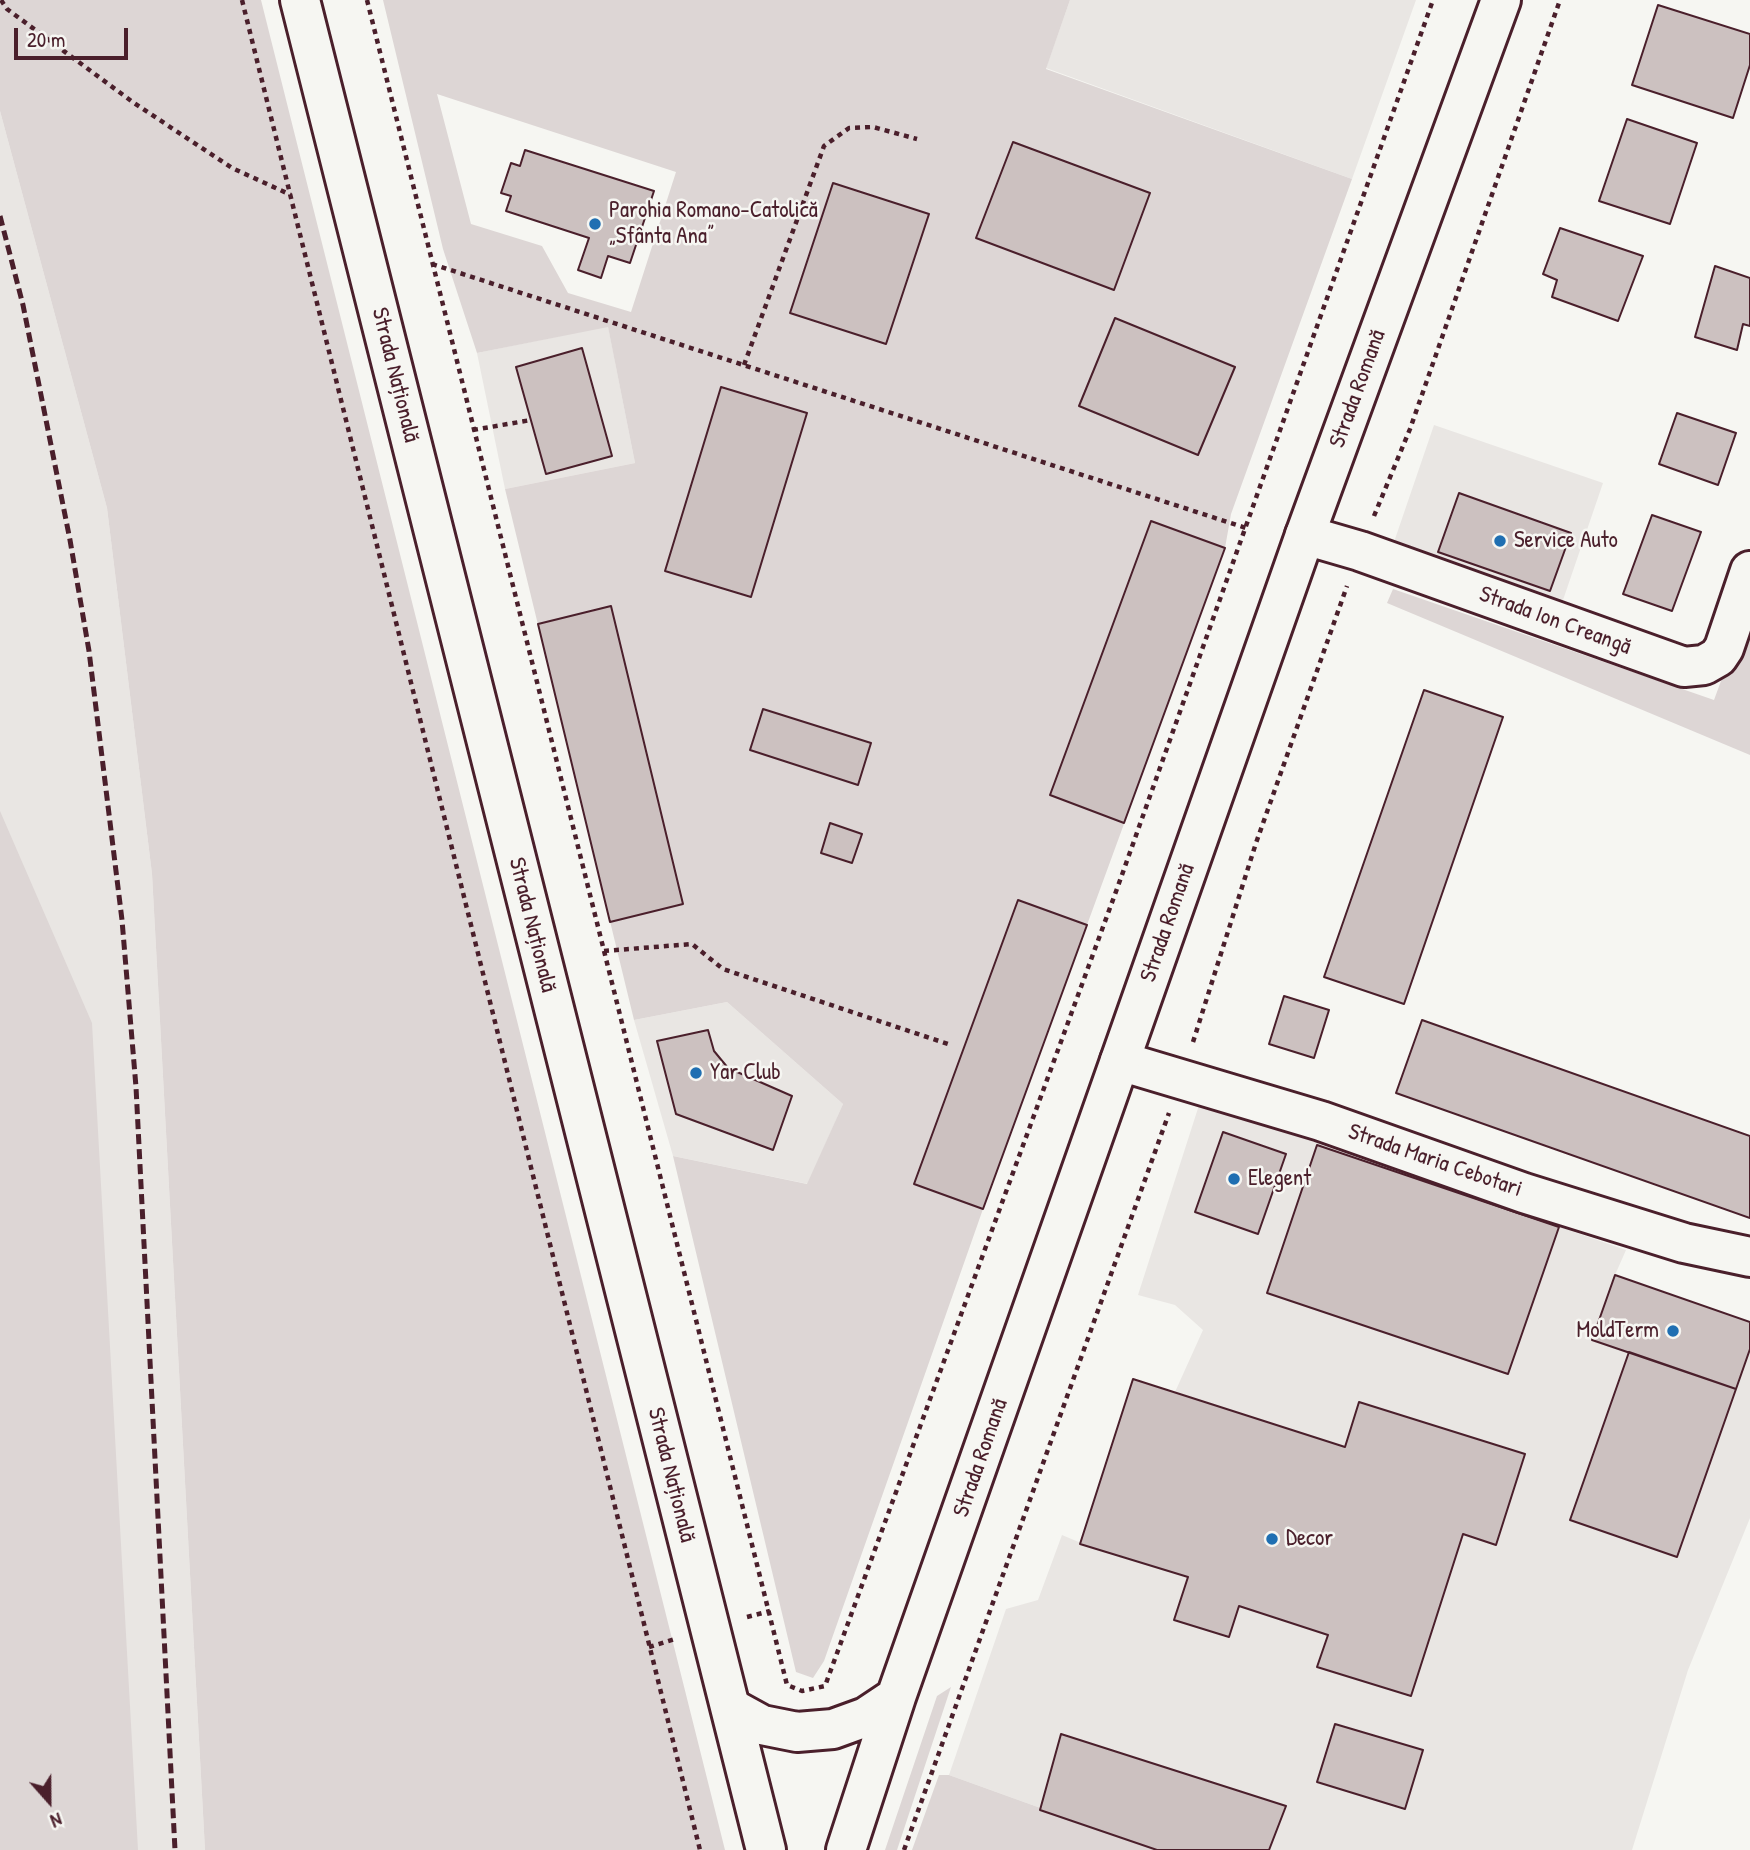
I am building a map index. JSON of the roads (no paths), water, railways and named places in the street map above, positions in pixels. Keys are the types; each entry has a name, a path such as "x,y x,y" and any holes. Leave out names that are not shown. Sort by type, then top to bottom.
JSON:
{"street":[{"name":"Strada Națională","path":"300,0 766,1850"},
{"name":"Strada Romană","path":"846,1850 896,1697 1305,535 1501,0"},
{"name":"Strada Ion Creangă","path":"1305,535 1360,551 1684,667 1704,665 1718,657 1724,648 1750,571"},
{"name":"Strada Maria Cebotari","path":"1120,1061 1321,1121 1524,1193 1684,1243 1750,1257"},
{"path":"731,1708 762,1725 797,1732 833,1729 866,1717 896,1697"}],"railway":[{"path":"0,216 23,305 70,540 89,651 122,920 136,1087 175,1850"}],"place":[{"name":"Parohia Romano-Catolică „Sfânta Ana”","path":"595,224"},
{"name":"Service Auto","path":"1500,541"},
{"name":"Yar Club","path":"696,1073"},
{"name":"Elegent","path":"1234,1179"},
{"name":"MoldTerm","path":"1673,1331"},
{"name":"Decor","path":"1272,1539"}]}
